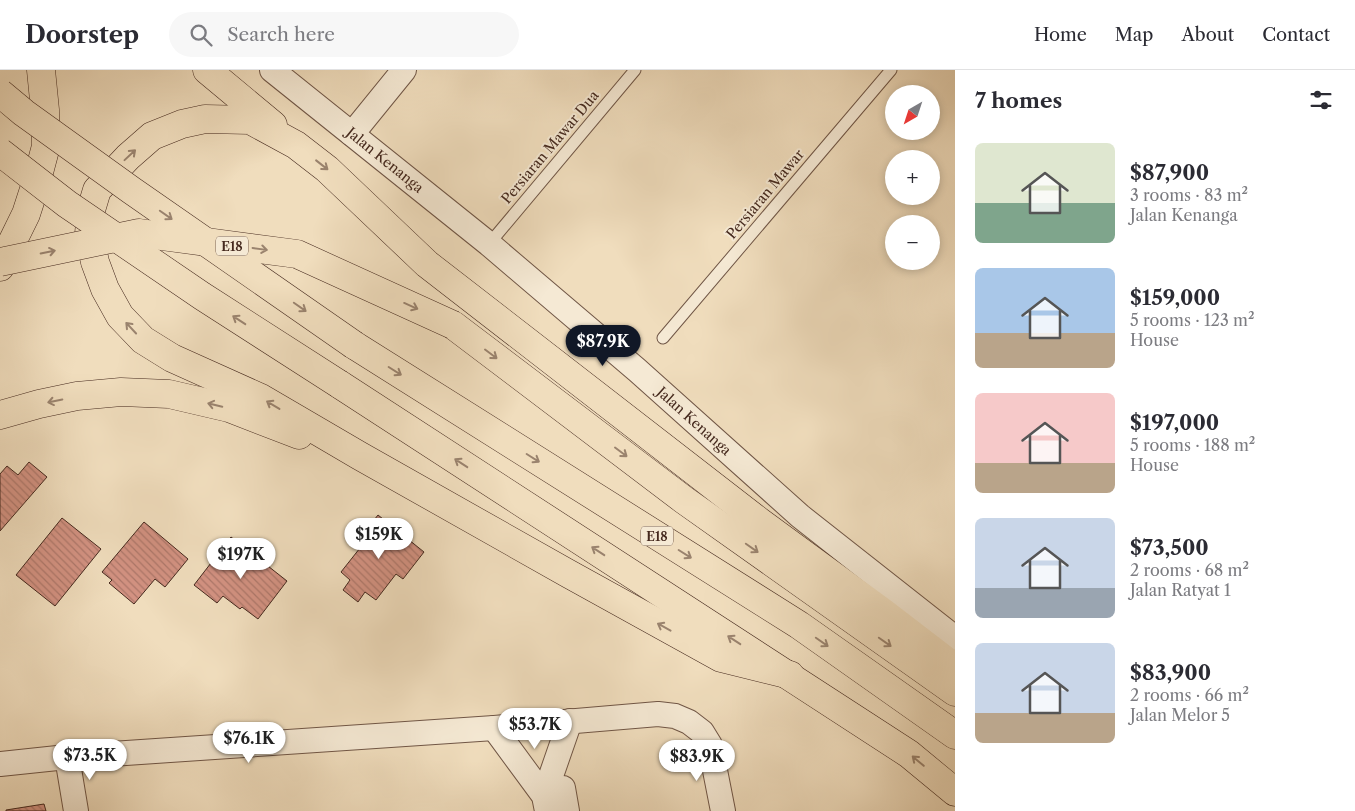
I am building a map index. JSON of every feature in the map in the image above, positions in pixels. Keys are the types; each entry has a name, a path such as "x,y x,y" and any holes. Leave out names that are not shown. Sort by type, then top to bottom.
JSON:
{"highway":[{"path":"0,267 26,214 46,146 41,70"},
{"path":"207,70 296,145 328,169 427,264 760,522 944,659 955,671"},
{"name":"E18","path":"0,93 24,113 131,190 354,345 799,626 955,735"},
{"path":"296,145 250,120 205,119 182,124 152,136 128,157 97,190 91,210 88,234 95,262 105,289 120,316 143,340 172,358 261,398 568,574 722,658 790,676"},
{"path":"0,152 67,204 202,296 909,754 955,792"},
{"name":"E18","path":"0,262 139,233 297,254 452,325 684,500 955,692"},
{"path":"0,415 77,396 121,392 169,394 229,408 360,456"}],"street":[{"name":"Jalan Kenanga","path":"272,70 489,244 637,370 800,516 954,635"},
{"path":"352,134 404,70"},
{"path":"0,764 67,757 494,728 658,714 675,716 689,722 702,732 710,745 722,811"},
{"path":"555,801 570,721"},
{"path":"494,728 555,801"},
{"path":"67,757 76,811"}],"lane":[{"name":"Persiaran Mawar Dua","path":"489,244 634,70"},
{"name":"Persiaran Mawar","path":"663,338 891,70"}],"building":[{"path":"29,462 47,477 0,531 0,474 7,466 18,475"},
{"path":"378,515 424,552 403,579 396,574 376,600 365,592 358,602 343,590 350,580 341,572 360,548 355,544"},
{"path":"62,518 101,549 55,606 16,575"},
{"path":"144,522 188,559 165,587 155,579 134,604 109,583 112,580 102,572"},
{"path":"231,537 287,581 258,619 242,607 240,609 223,596 217,603 194,585"},
{"path":"44,804 46,811 6,811 6,810"}]}
